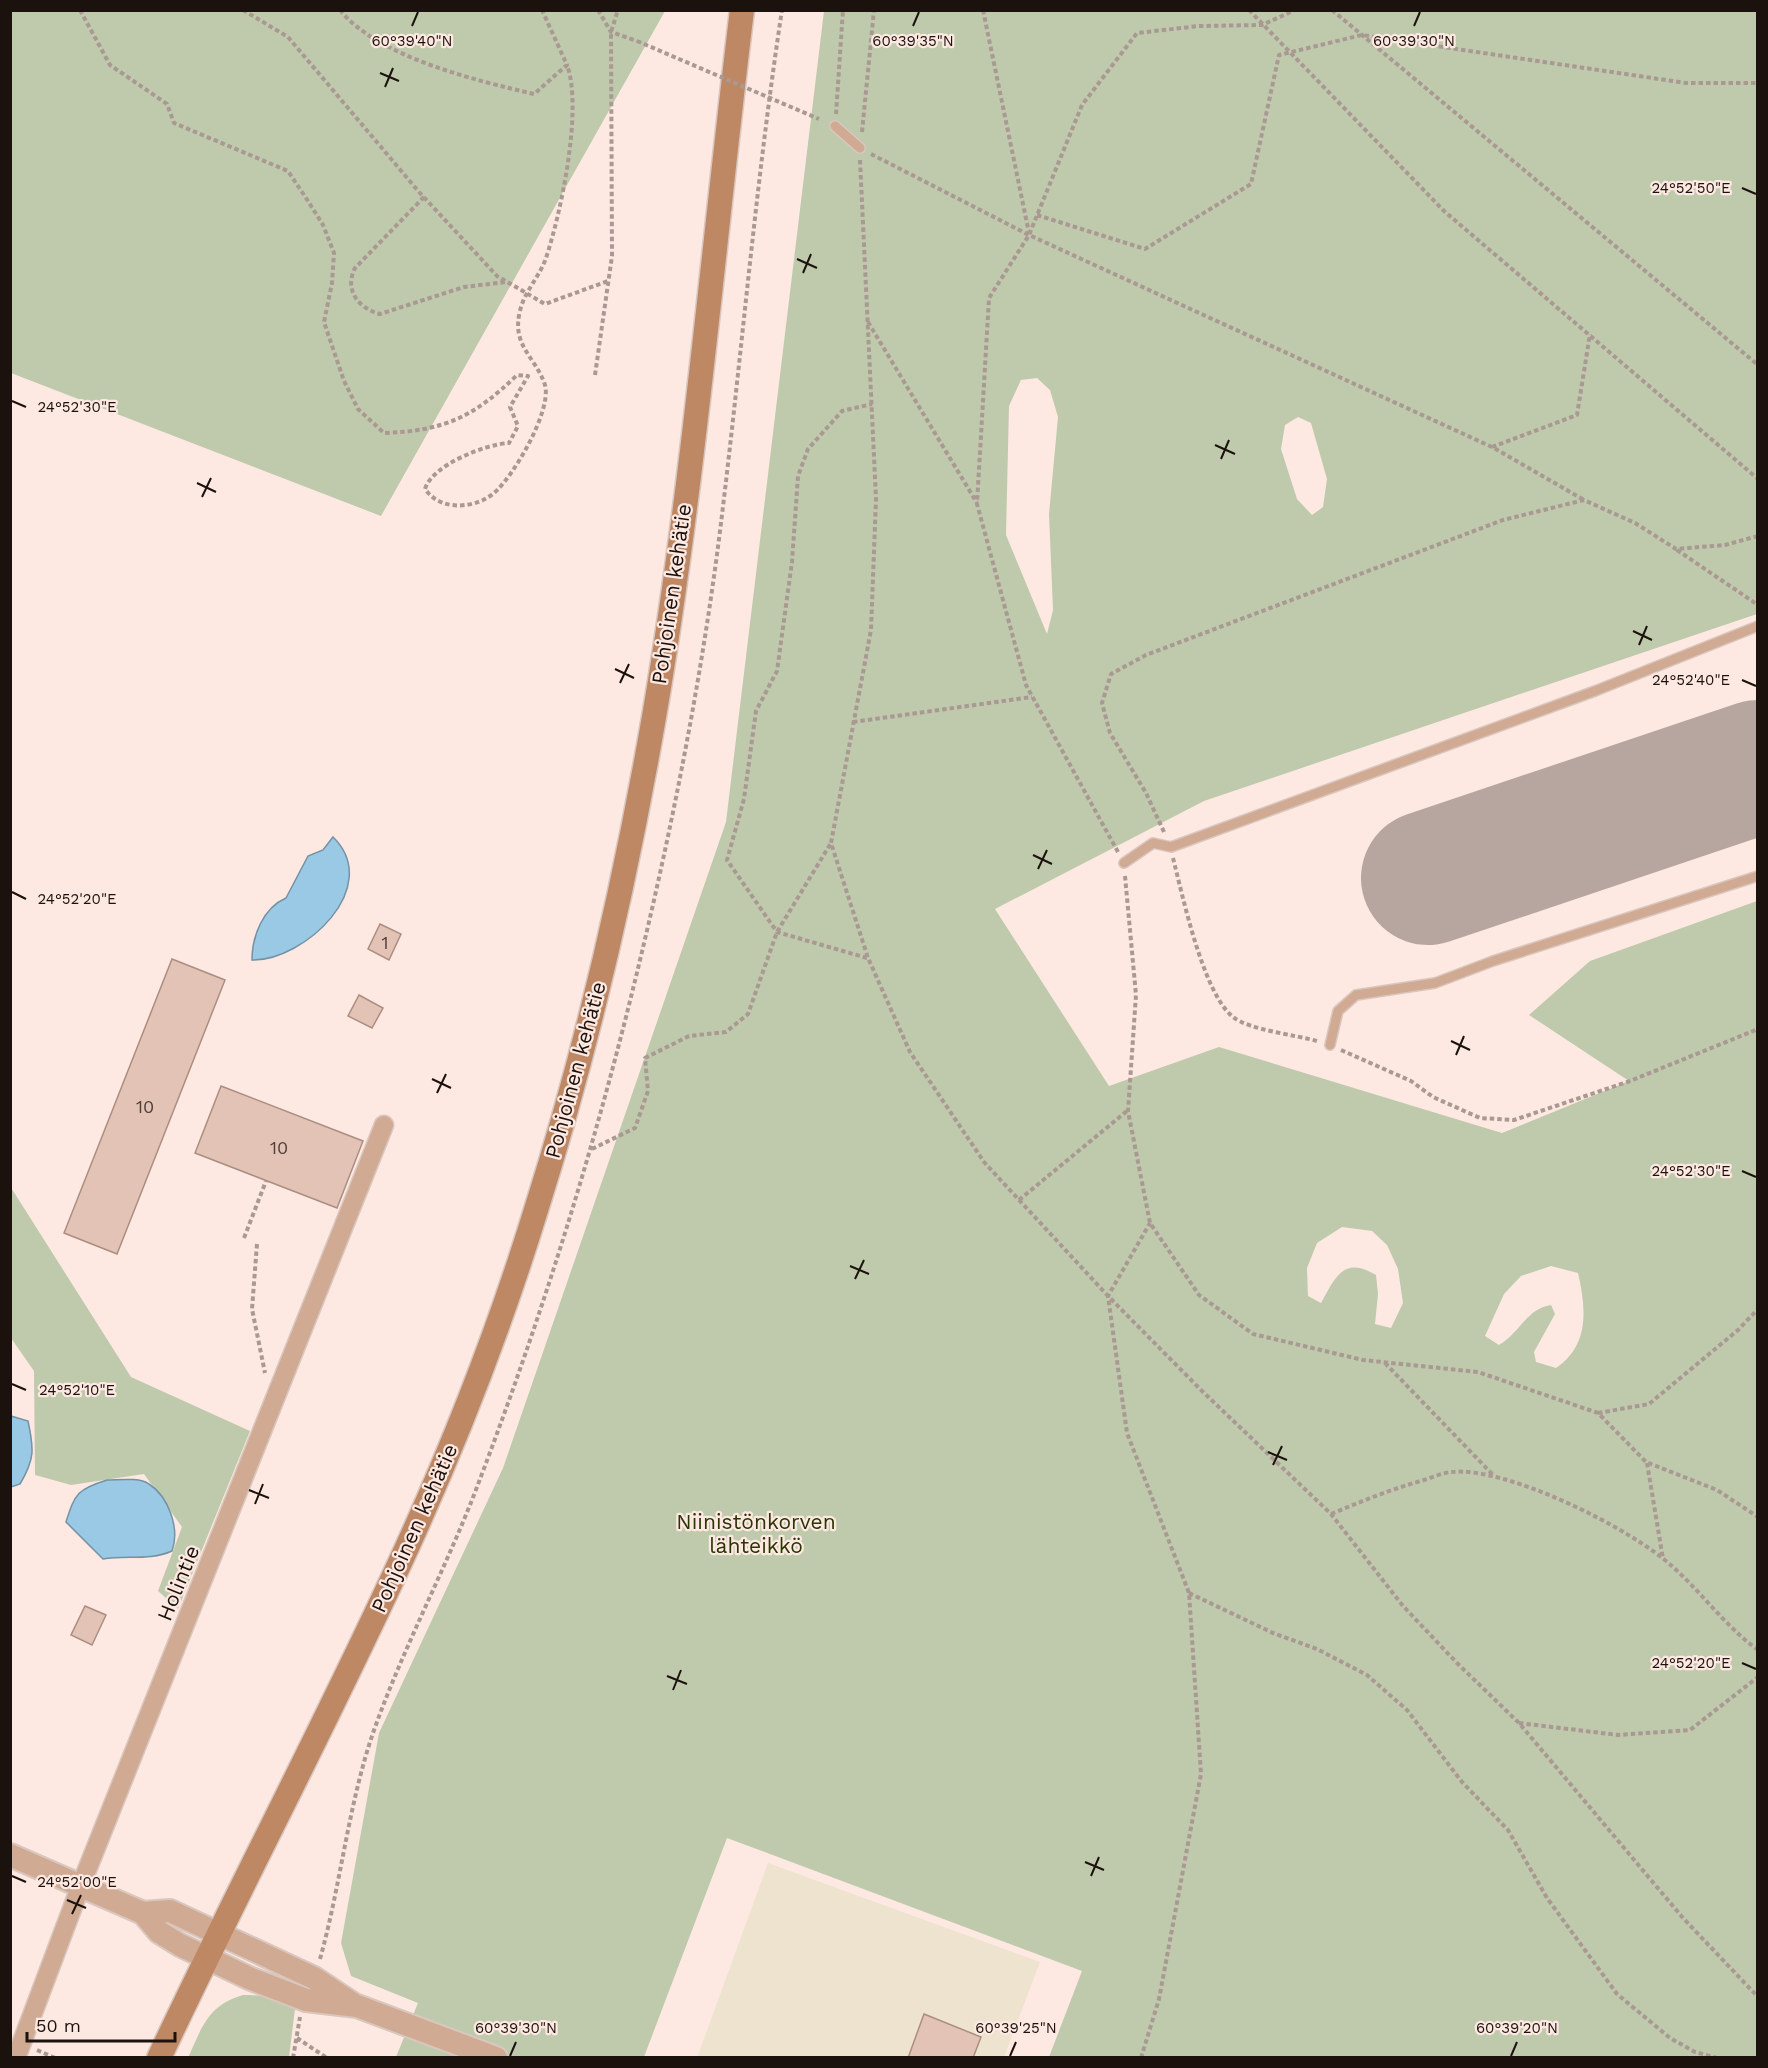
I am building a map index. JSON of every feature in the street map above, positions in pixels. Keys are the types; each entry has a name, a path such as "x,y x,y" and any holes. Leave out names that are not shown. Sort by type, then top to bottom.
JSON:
{"main road":[{"name":"Pohjoinen kehätie","path":"159,2058 205,1958 352,1664 459,1429 536,1210 572,1086 625,873 655,714 678,555 742,10"}],"street":[{"name":"Holintie","path":"16,2058 81,1885 384,1125"},
{"path":"10,1856 143,1913 159,1932 205,1958 306,2000 357,2006"},
{"path":"143,1913 170,1911 314,1978 357,2006 496,2058"}],"lane":[{"path":"835,126 860,148"},
{"path":"1124,863 1153,843 1171,847 1595,691 1758,626"},
{"path":"1330,1045 1338,1011 1356,994 1435,983 1504,958 1758,876"}],"path":[{"path":"80,10 110,65 166,104 174,123 288,171 323,225 334,253 332,283 324,322 344,381 358,410 384,433 416,432 467,416 517,375 528,376 510,406 518,426 509,443 498,444 436,471 428,479 425,489 433,499 464,505 478,502 494,493 540,425 546,403 545,385 519,341 520,311 546,260 561,203 571,124 573,81 542,10"},
{"path":"243,10 288,37 424,197 497,276 545,304 608,281"},
{"path":"340,10 351,23 382,42 430,64 480,82 534,94 567,65"},
{"path":"598,10 611,32 819,119"},
{"path":"595,375 612,256 611,32 618,10"},
{"path":"835,126 843,10"},
{"path":"591,1150 635,1128 648,1091 645,1058 689,1036 726,1032 748,1014 777,932 831,843 871,630 876,499 860,148 874,10"},
{"path":"983,10 1029,235"},
{"path":"1249,10 1444,211 1758,479"},
{"path":"977,504 989,298 1029,235 1082,105 1137,33 1199,26 1262,25 1295,10"},
{"path":"1332,10 1758,365"},
{"path":"1037,215 1145,249 1251,184 1279,55 1287,51 1362,34 1686,83 1758,83"},
{"path":"860,148 1029,235 1492,447 1584,500 1635,523 1758,605"},
{"path":"424,197 355,268 349,279 353,295 366,310 380,314 464,287 507,282"},
{"path":"867,320 977,504 1026,685 1124,863 1136,995 1128,1111 1150,1223 1199,1295 1253,1334 1363,1360 1478,1372 1598,1413 1646,1462 1717,1490 1758,1517"},
{"path":"1492,447 1577,415 1590,334"},
{"path":"868,958 777,932 727,860 744,799 756,711 777,671 792,562 798,476 808,448 842,411 872,404"},
{"path":"1584,500 1503,520 1146,656 1111,674 1102,703 1110,733 1146,793 1171,847 1185,909 1218,1001 1234,1018 1330,1045 1411,1081 1433,1097 1480,1118 1514,1120 1630,1081 1758,1029"},
{"path":"1676,549 1725,545 1758,536"},
{"path":"853,722 1032,697"},
{"path":"831,843 868,958 910,1053 984,1162 1108,1296 1202,1391 1331,1514 1403,1606 1456,1663 1519,1723 1683,1918 1758,1997"},
{"path":"1019,1200 1128,1111"},
{"path":"244,1238 266,1181"},
{"path":"1141,2058 1160,1999 1201,1774 1190,1593 1127,1433 1108,1296 1150,1223"},
{"path":"257,1244 252,1310 262,1364 275,1402"},
{"path":"1598,1413 1649,1404 1738,1330 1758,1309"},
{"path":"1384,1362 1495,1476"},
{"path":"1646,1462 1663,1560"},
{"path":"1331,1514 1383,1492 1451,1472 1495,1476 1539,1492 1611,1525 1673,1566 1717,1615 1758,1650"},
{"path":"1190,1593 1273,1633 1317,1649 1366,1675 1407,1710 1462,1782 1508,1830 1547,1898 1617,1994 1670,2038 1695,2052 1717,2058"},
{"path":"1519,1723 1618,1735 1690,1730 1758,1677"},
{"path":"297,2038 327,2058"},
{"path":"33,2048 55,2058"}],"shaded area":[{"path":"768,1863 1040,1962 1004,2057 697,2058"}],"green space":[{"path":"10,11 665,11 381,516 11,373"},
{"name":"Niinistönkorven lähteikkö","path":"824,11 1757,11 1757,614 1204,801 995,909 1109,1086 1219,1047 1502,1133 1629,1081 1529,1015 1590,961 1757,901 1757,2057 1049,2057 1082,1971 727,1838 644,2057 396,2057 418,2003 351,1976 341,1943 379,1733 503,1468 726,822","holes":["1037,378 1050,390 1058,417 1049,514 1053,610 1047,634 1006,535 1009,406 1021,380","1298,417 1311,423 1327,479 1323,507 1312,515 1297,499 1281,449 1285,425","1342,1227 1372,1231 1387,1245 1398,1269 1403,1303 1391,1328 1375,1324 1378,1294 1376,1275 1365,1270 1348,1268 1342,1272 1331,1285 1321,1303 1308,1296 1307,1268 1317,1243","1551,1266 1578,1273 1583,1299 1583,1325 1575,1348 1556,1368 1536,1362 1534,1352 1555,1314 1551,1305 1535,1311 1499,1345 1485,1336 1504,1294 1521,1276"]},
{"path":"10,1186 131,1377 250,1431 178,1609 158,1591 182,1527 144,1474 71,1485 35,1475 34,1371 11,1338"},
{"path":"243,1995 278,1999 295,2009 289,2057 188,2058 202,2027 214,2011 231,1999"}],"water":[{"path":"333,837 346,857 349,877 343,898 331,918 314,935 294,948 273,957 252,960 254,942 265,916 286,898 308,856 323,850"},
{"path":"11,1416 28,1421 32,1454 20,1484 11,1487"},
{"path":"107,1480 140,1480 156,1490 167,1505 174,1524 172,1551 147,1557 103,1559 66,1522 75,1498 90,1486"}],"building":[{"path":"380,924 401,934 389,960 368,949"},
{"path":"172,959 225,980 117,1254 64,1233"},
{"path":"359,995 383,1008 372,1028 348,1016"},
{"path":"221,1086 363,1141 337,1208 195,1153"},
{"path":"85,1606 106,1615 92,1645 71,1635"},
{"path":"924,2014 981,2037 973,2058 908,2058"}],"runway":[{"path":"1428,878 1758,767"}]}
